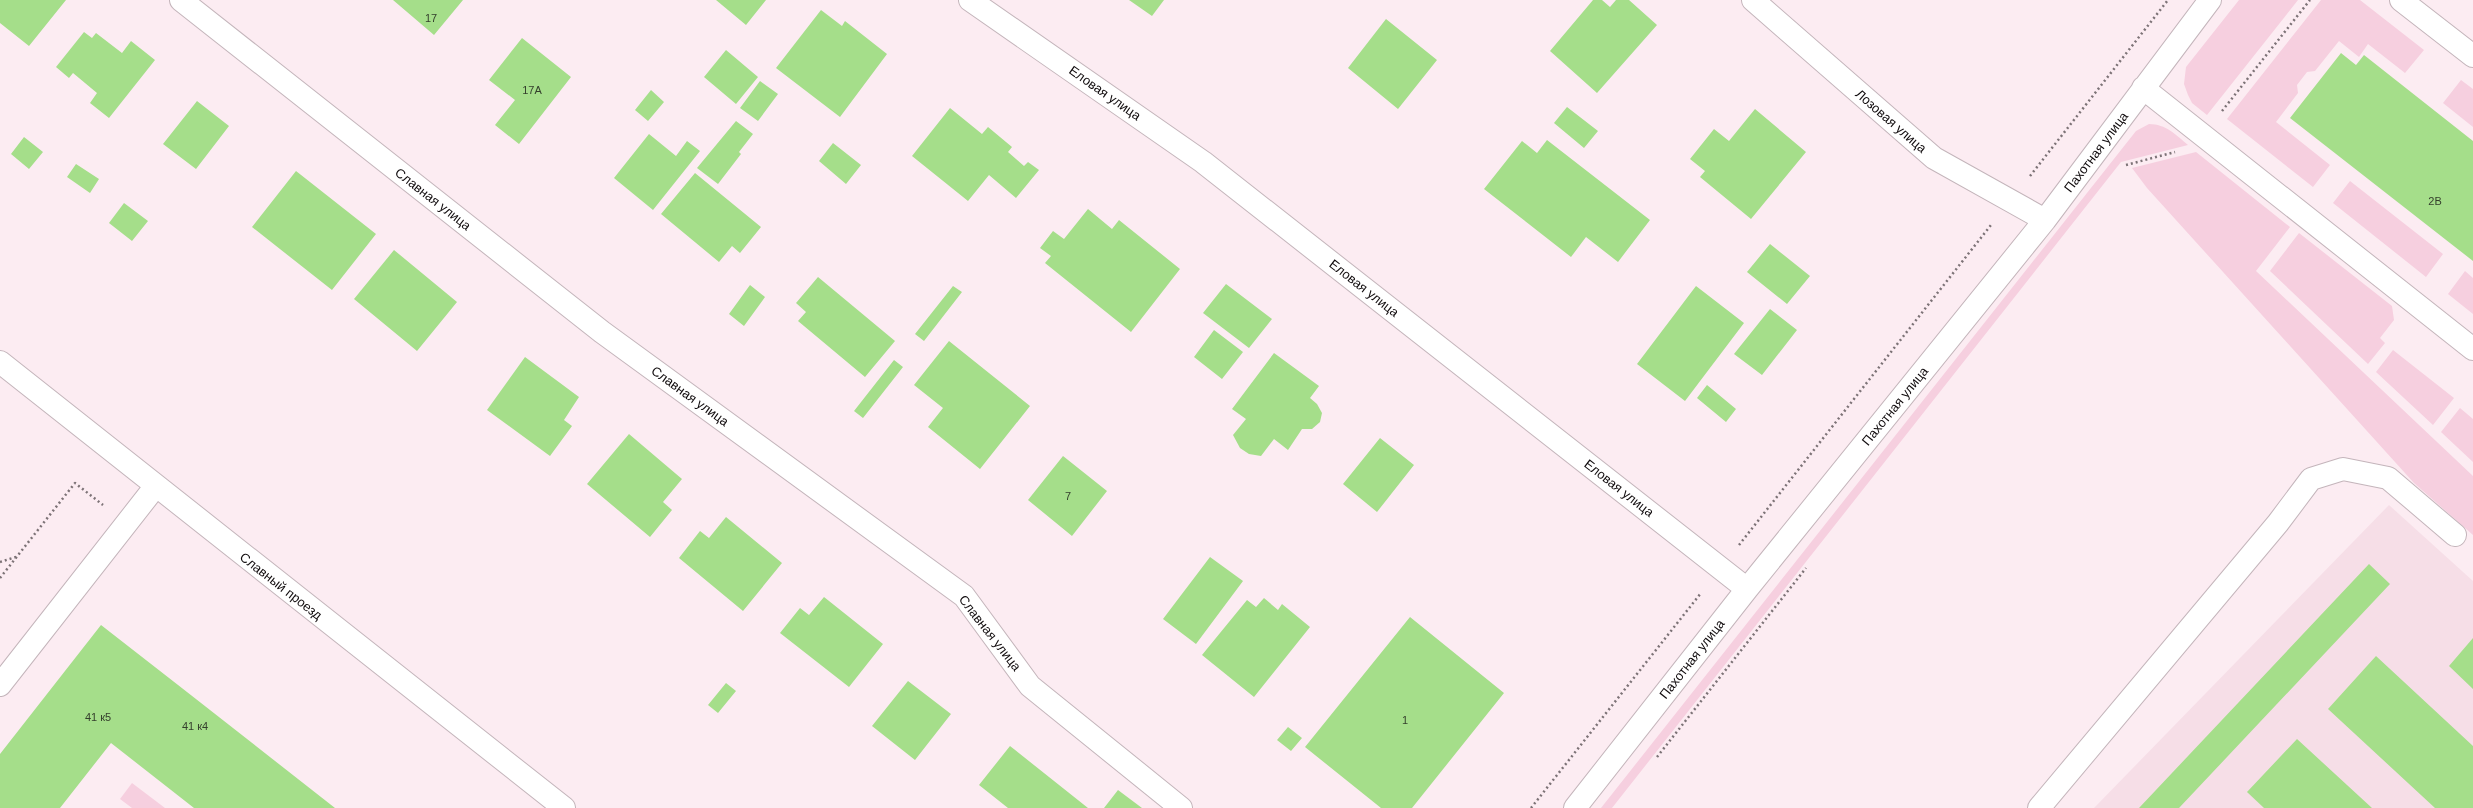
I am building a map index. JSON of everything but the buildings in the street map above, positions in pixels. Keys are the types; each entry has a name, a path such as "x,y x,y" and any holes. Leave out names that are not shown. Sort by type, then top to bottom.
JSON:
{"street":[{"name":"Славная улица","path":"181,0 602,332 964,596 1030,686 1181,808"},
{"name":"Еловая улица","path":"970,0 1203,162 1748,589"},
{"name":"Лозовая улица","path":"1753,0 1934,158 2045,220"},
{"name":"Пахотная улица","path":"1575,808 1748,589 2045,220 2210,0"},
{"path":"2401,0 2473,56"},
{"path":"2143,88 2473,348"},
{"name":"Славный проезд","path":"0,362 155,487 564,808"},
{"path":"2039,808 2278,523 2310,479 2343,469 2388,478 2455,535"},
{"path":"0,685 155,487"}],"path":[{"path":"1531,808 2168,0"},
{"path":"2125,165 2192,148 2310,0"},
{"path":"0,578 75,482 127,523"},
{"path":"0,562 17,557"},
{"path":"1656,758 1809,565"}],"shaded area":[{"path":"2239,0 2298,0 2207,115 2192,103 2188,95 2184,84 2186,67"},
{"path":"2321,0 2360,0 2424,50 2405,73 2368,44 2359,57 2339,41 2315,71 2307,72 2297,85 2298,93 2276,122 2330,165 2313,187 2227,119"},
{"path":"2461,80 2473,89 2473,127 2443,103"},
{"path":"2149,124 2155,124 2166,128 2188,145 2121,162 1612,808 1601,808 2136,131"},
{"path":"2196,152 2290,227 2256,271 2473,476 2473,535 2414,483 2147,188 2132,168"},
{"path":"2350,181 2443,254 2426,277 2333,203"},
{"path":"2299,233 2392,306 2394,320 2380,338 2385,343 2368,364 2270,271"},
{"path":"2465,271 2473,278 2473,314 2448,294"},
{"path":"2393,350 2454,398 2433,425 2376,372"},
{"path":"2460,408 2473,419 2473,462 2441,432"},
{"path":"2389,505 2473,581 2473,808 2094,808"},
{"path":"132,783 165,808 132,808 120,799"}]}
